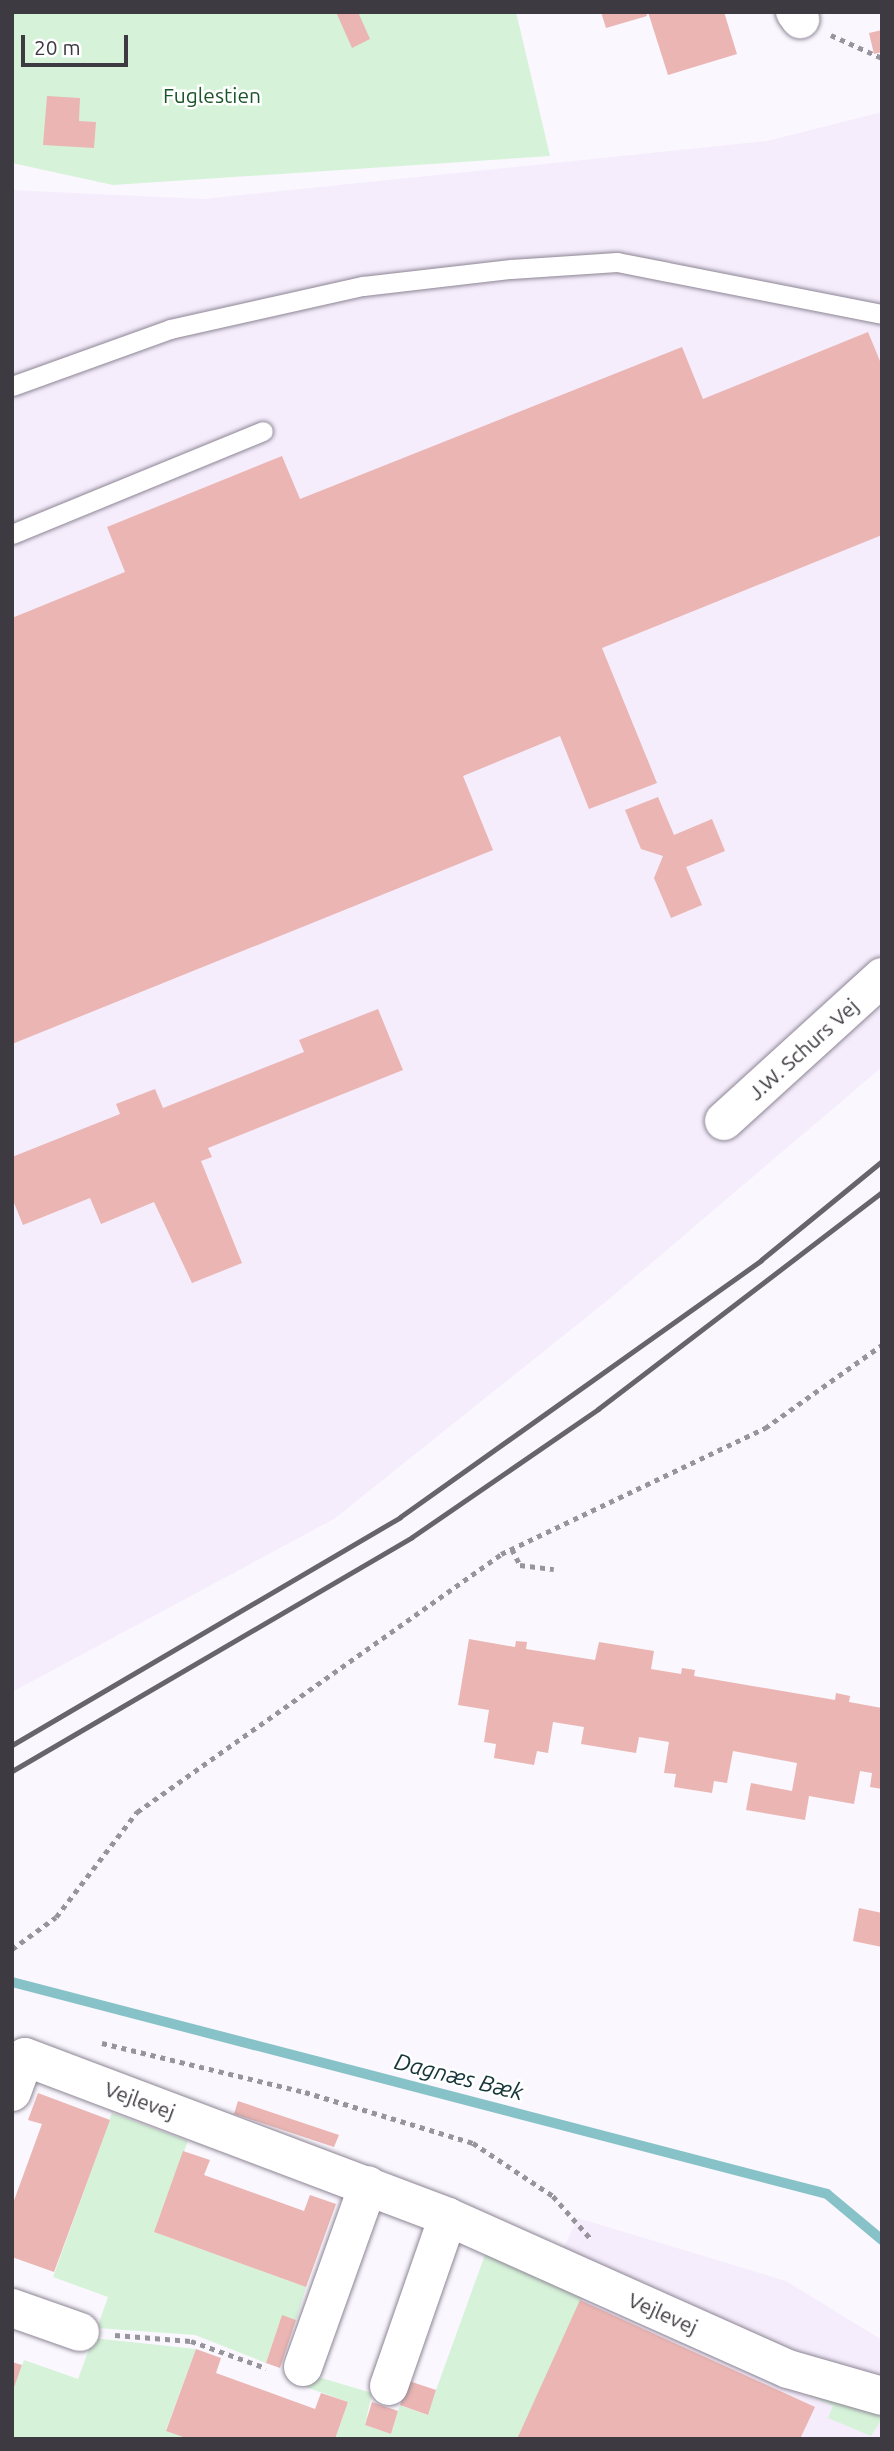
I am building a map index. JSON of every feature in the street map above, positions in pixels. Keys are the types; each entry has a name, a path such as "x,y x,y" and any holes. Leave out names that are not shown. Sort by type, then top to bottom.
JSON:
{"street":[{"name":"J.W. Schurs Vej","path":"724,1121 882,977"},
{"name":"Vejlevej","path":"16,2067 368,2185 448,2217 788,2369 882,2396"},
{"path":"303,2367 368,2185"},
{"path":"389,2386 448,2217"},
{"path":"12,2308 80,2332"}],"lane":[{"path":"12,386 170,329 363,286 511,269 617,262 882,314"},
{"path":"12,534 263,430"}],"path":[{"path":"797,15 882,58"},
{"path":"12,1949 56,1917 137,1812 512,1549 765,1428 882,1345"},
{"path":"512,1549 520,1565 554,1569"},
{"path":"94,2041 305,2092 473,2143 554,2196 596,2245"},
{"path":"80,2332 191,2341 298,2380 303,2367"}],"shaded area":[{"path":"882,112 882,1067 608,1300 334,1519 12,1692 12,190 203,199 767,141"},
{"path":"578,2218 786,2281 882,2340 882,2439 470,2439"}],"green space":[{"name":"Fuglestien","path":"12,12 516,12 550,156 113,185 12,163"},
{"path":"112,2113 188,2141 154,2232 306,2287 296,2320 282,2316 266,2363 195,2335 97,2328 108,2297 53,2277"},
{"path":"486,2252 585,2292 517,2439 335,2439 348,2402 303,2386 308,2374 372,2393 365,2425 391,2434 400,2405 427,2415"},
{"path":"93,2338 196,2349 166,2430 189,2439 12,2439 12,2390 24,2360 78,2379"},
{"path":"797,2390 882,2414 882,2419 871,2436 828,2418 833,2406"}],"building":[{"path":"336,12 358,12 370,39 352,48"},
{"path":"601,12 646,12 647,16 606,28"},
{"path":"648,12 724,12 737,54 668,75"},
{"path":"882,30 882,52 874,54 869,33"},
{"path":"47,96 80,98 79,121 96,122 94,148 43,145"},
{"path":"868,332 882,366 882,535 602,648 657,783 589,809 560,736 463,776 493,850 12,1044 12,618 125,572 107,527 282,456 300,499 682,347 703,399"},
{"path":"658,797 674,835 712,819 725,851 686,867 702,905 671,918 654,878 663,856 641,849 625,810"},
{"path":"378,1009 403,1070 208,1148 212,1157 201,1161 242,1263 192,1283 154,1202 101,1224 90,1198 23,1225 12,1198 12,1157 120,1114 116,1104 155,1089 163,1108 304,1052 299,1040"},
{"path":"469,1639 515,1647 516,1641 527,1642 526,1649 595,1660 599,1642 654,1651 651,1669 681,1674 682,1668 695,1670 694,1676 835,1700 836,1693 850,1696 849,1702 882,1708 882,1789 870,1787 872,1773 860,1771 854,1804 809,1796 805,1820 746,1810 751,1783 792,1791 797,1763 733,1751 727,1783 714,1781 712,1793 674,1787 676,1774 664,1773 669,1742 639,1737 636,1753 581,1744 584,1727 553,1722 548,1753 537,1751 534,1765 494,1758 496,1744 484,1742 489,1710 458,1705"},
{"path":"859,1908 882,1913 882,1947 853,1941"},
{"path":"38,2093 110,2120 54,2272 12,2257 12,2206 42,2124 28,2120"},
{"path":"238,2101 339,2135 334,2147 234,2114"},
{"path":"183,2151 210,2160 204,2175 304,2211 310,2195 336,2204 306,2287 154,2232"},
{"path":"580,2300 815,2407 800,2439 517,2439"},
{"path":"282,2315 296,2320 280,2368 266,2363"},
{"path":"196,2349 221,2358 216,2373 315,2409 321,2393 348,2402 335,2439 189,2439 166,2431"},
{"path":"12,2362 22,2365 13,2390 12,2390"},
{"path":"409,2381 436,2390 428,2415 400,2405"},
{"path":"372,2402 398,2411 391,2434 365,2425"}],"waterway":[{"name":"Dagnæs Bæk","path":"12,1982 827,2194 882,2240"}],"railway":[{"path":"12,1745 400,1517 761,1260 882,1161"},
{"path":"12,1771 412,1537 598,1409 882,1192"}]}
